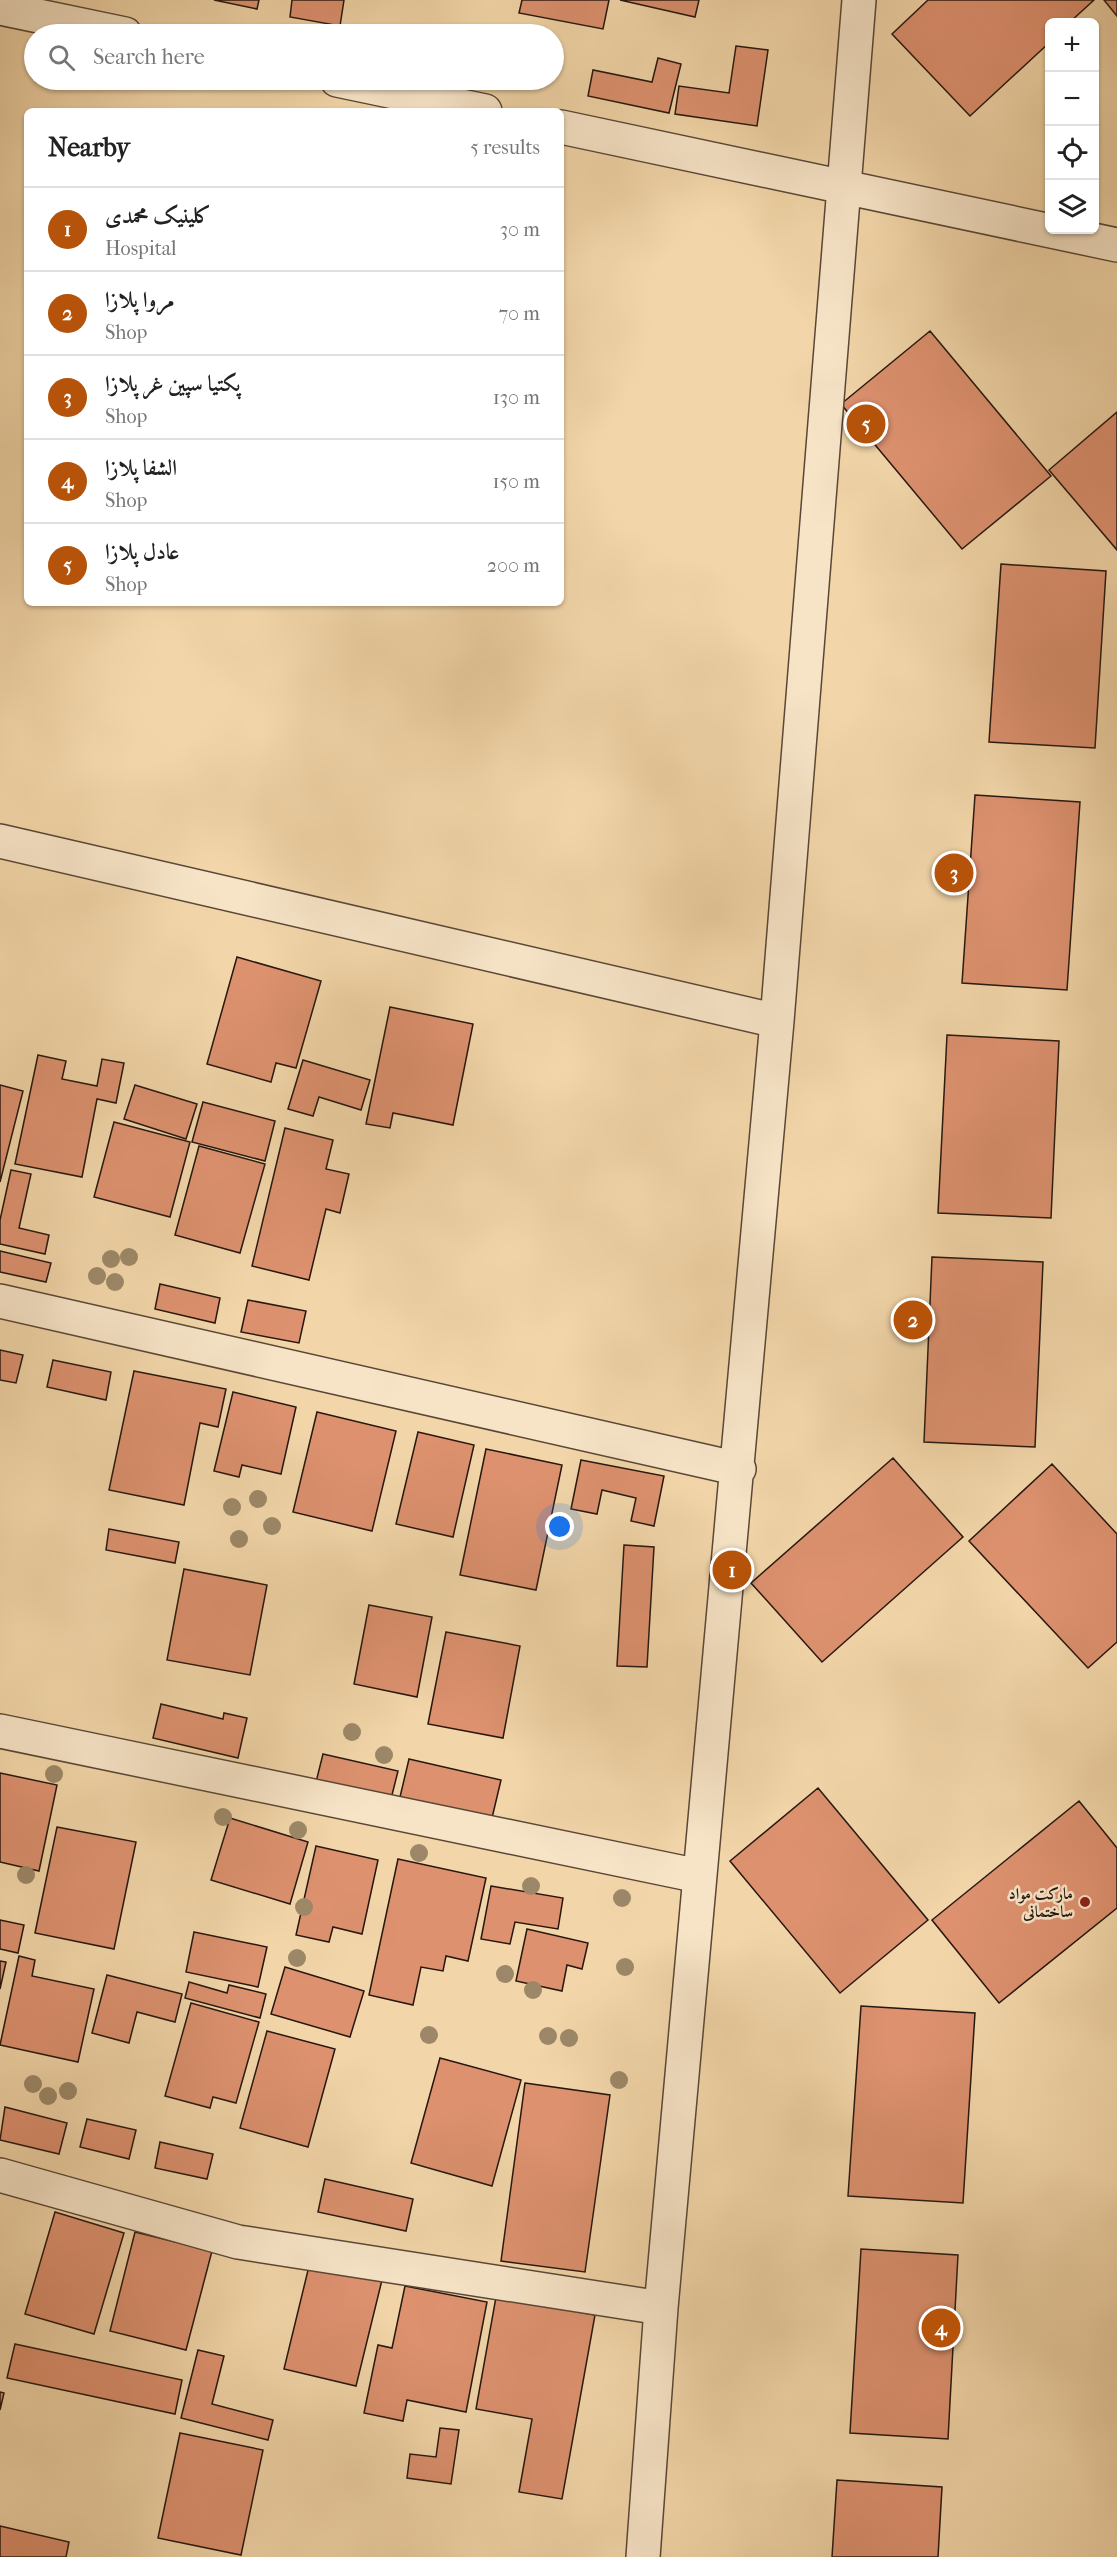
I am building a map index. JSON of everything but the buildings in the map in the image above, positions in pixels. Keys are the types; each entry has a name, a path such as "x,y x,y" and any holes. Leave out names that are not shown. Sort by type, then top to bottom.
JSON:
{"street":[{"path":"643,2557 661,2308 777,1021 859,0"},
{"path":"0,8 77,24"},
{"path":"385,90 471,108"},
{"path":"564,128 1117,245"},
{"path":"0,841 777,1021"},
{"path":"0,1301 738,1469"},
{"path":"0,1731 699,1876"},
{"path":"0,2175 238,2242 661,2308"}],"place":[{"name":"عادل پلازا","path":"866,424"},
{"name":"پکتیا سپین غر پلازا","path":"954,873"},
{"name":"مروا پلازا","path":"913,1320"},
{"name":"کلینیک محمدی","path":"732,1570"},
{"name":"مارکت مواد ساختمانی","path":"1085,1902"},
{"name":"الشفا پلازا","path":"941,2328"}]}
